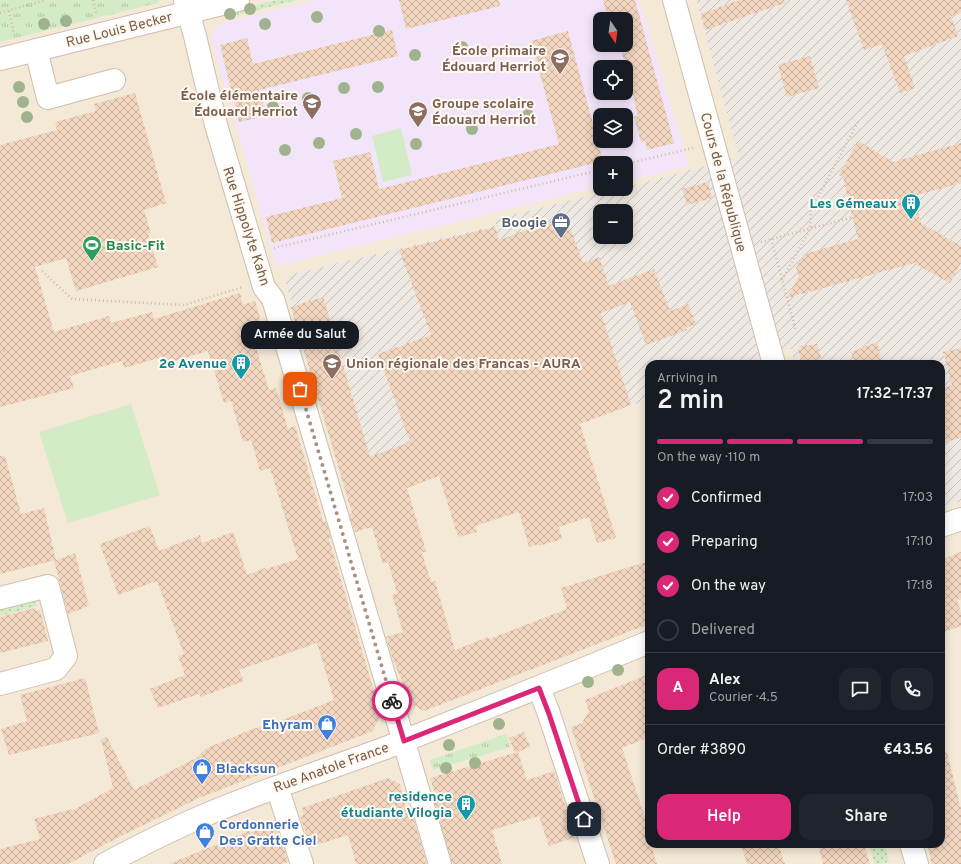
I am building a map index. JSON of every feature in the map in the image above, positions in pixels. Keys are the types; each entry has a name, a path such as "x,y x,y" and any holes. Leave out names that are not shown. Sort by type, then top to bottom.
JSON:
{"street":[{"name":"Rue Louis Becker","path":"0,59 187,6 238,0"},
{"name":"Cours de la République","path":"674,0 773,360"},
{"name":"Rue Hippolyte Kahn","path":"187,6 212,109 234,189 264,287 273,299 440,864"},
{"path":"36,50 48,98 114,80"},
{"path":"945,525 961,519"},
{"path":"0,598 48,586 66,656 56,668 0,684"},
{"name":"Rue Anatole France","path":"105,864 176,828 277,787 404,741 539,688 645,644"},
{"path":"539,688 549,714 598,864"},
{"path":"277,787 302,864"},
{"path":"913,848 917,864"}],"path":[{"path":"0,13 46,0"},
{"path":"93,0 97,18"},
{"path":"9,11 15,38"},
{"path":"782,280 810,229 811,210 858,122"},
{"path":"633,162 713,142"},
{"path":"268,249 593,172"},
{"path":"760,242 853,217"},
{"path":"771,239 796,331"},
{"path":"42,271 72,299 184,305 245,286"},
{"path":"0,352 6,350"}],"shaded area":[{"path":"0,0 696,0 740,157 633,185 633,156 593,156 593,195 495,219 496,225 284,276 350,508 645,400 645,848 945,848 945,507 961,501 961,864 0,864"},
{"name":"Groupe scolaire Édouard Herriot","path":"316,0 639,0 689,166 633,179 633,156 593,156 593,189 276,266 211,37 219,24"},
{"path":"696,0 961,0 961,501 945,507 945,360 794,360 790,345 752,360 645,360 645,400 350,509 284,276 496,225 495,219 593,195 593,196 633,196 633,185 739,157"},
{"path":"790,345 794,360 752,360"}],"green space":[{"path":"0,0 159,0 157,3 0,42"},
{"path":"276,0 297,0 225,18 223,13"},
{"path":"401,128 412,175 383,182 372,136"},
{"path":"131,404 160,495 68,523 39,432"},
{"path":"31,600 35,602 37,606 0,616 0,607"},
{"path":"506,734 510,747 433,770 430,760"},
{"path":"870,848 885,848 889,862 875,864"}],"building":[{"path":"399,0 499,0 500,6 406,29"},
{"path":"603,0 635,0 674,143 647,150 645,140 641,142 634,117 638,116 633,94 633,60 624,60 622,52 633,52 633,12 606,12"},
{"path":"739,0 784,0 785,3 705,30 701,14"},
{"path":"846,0 961,0 961,13 951,16 958,36 904,56 915,88 900,93 882,44 864,50"},
{"path":"392,30 398,56 259,90 266,116 239,122 220,45 247,38 253,64"},
{"path":"568,31 593,124 593,148 600,148 602,156 593,156 593,163 272,243 266,217 342,198 333,161 370,152 379,189 559,144 531,41"},
{"path":"810,56 819,88 787,97 778,65"},
{"path":"135,93 166,203 144,210 151,233 148,234 158,267 76,291 66,258 35,267 54,332 109,316 111,323 152,312 154,319 240,293 243,305 255,301 265,335 253,338 269,390 276,388 288,429 295,426 323,521 326,521 331,538 329,539 381,715 373,731 199,798 68,864 0,864 0,849 40,839 34,819 73,810 113,788 101,739 107,737 134,790 196,758 207,748 250,730 285,719 334,700 317,643 239,670 244,681 201,697 199,694 158,708 150,689 185,675 178,656 184,654 157,581 118,595 100,544 150,526 159,551 200,535 202,543 233,532 247,575 265,568 266,569 298,559 270,468 260,471 251,440 243,442 231,401 224,403 208,351 167,363 165,356 124,368 122,361 70,376 74,388 0,407 0,145 57,130 55,122 96,111 94,104"},
{"name":"Les Gémeaux","path":"858,141 893,162 961,143 961,183 914,196 921,223 961,246 961,263 950,283 914,263 787,298 799,277 796,268 804,254 858,239 843,177 839,175"},
{"path":"708,182 712,198 687,205 682,189"},
{"path":"566,216 583,263 599,257 609,286 654,269 670,311 688,304 696,324 686,328 687,330 646,345 630,302 601,313 631,405 580,424 616,538 597,543 589,517 559,527 562,539 539,546 538,544 529,547 519,512 475,526 477,532 458,537 439,476 407,488 426,551 422,553 431,582 435,581 455,650 488,637 489,639 567,609 561,588 645,562 645,626 424,711 411,704 391,654 386,637 403,632 392,595 397,593 388,562 383,564 372,527 355,532 349,514 352,513 291,307 323,297 370,457 410,442 378,354 431,335 399,250 495,227 499,240"},
{"path":"877,342 881,360 854,360 851,352"},
{"path":"817,344 822,360 801,360 798,349 801,349 800,346"},
{"path":"961,348 961,438 945,442 945,388 952,385 943,352"},
{"path":"0,456 5,456 21,514 44,508 56,560 0,574"},
{"path":"961,552 961,599 957,600 961,613 961,626 945,632 945,558"},
{"path":"75,553 89,606 68,614 54,561"},
{"path":"35,608 36,611 40,610 48,641 0,653 0,617"},
{"path":"645,676 645,739 622,748 645,817 645,848 652,848 657,864 616,864 571,727 582,723 589,711 585,700"},
{"path":"85,678 99,733 9,755 1,729 27,721 20,695"},
{"path":"524,732 530,747 515,753 509,738"},
{"path":"518,752 527,780 554,771 575,837 549,846 539,816 492,830 502,864 452,864 434,801 437,800 430,778"},
{"path":"945,752 947,752 961,809 961,864 932,864 928,848 945,848"},
{"path":"388,778 400,784 405,807 410,806 427,864 356,864 348,835 310,847 300,816 304,815 302,808"},
{"path":"276,824 288,862 281,864 169,864 249,831 250,833"},
{"path":"742,848 779,848 785,864 747,864"},
{"path":"819,848 865,848 870,864 823,864"}],"way so far":[{"path":"300,389 392,701"}],"place":[{"name":"École primaire Édouard Herriot","path":"560,75"},
{"name":"École élémentaire Édouard Herriot","path":"312,120"},
{"name":"Groupe scolaire Édouard Herriot","path":"418,128"},
{"name":"Les Gémeaux","path":"911,220"},
{"name":"Boogie","path":"561,239"},
{"name":"Basic-Fit","path":"92,262"},
{"name":"2e Avenue","path":"241,380"},
{"name":"Union régionale des Francas - AURA","path":"332,380"},
{"name":"Armée du Salut","path":"300,389"},
{"name":"Ehyram","path":"327,741"},
{"name":"Blacksun","path":"202,785"},
{"name":"residence étudiante Vilogia","path":"466,821"},
{"name":"Cordonnerie Des Gratte Ciel","path":"205,849"}],"route":[{"path":"392,701 404,741 539,688 584,819"}]}
